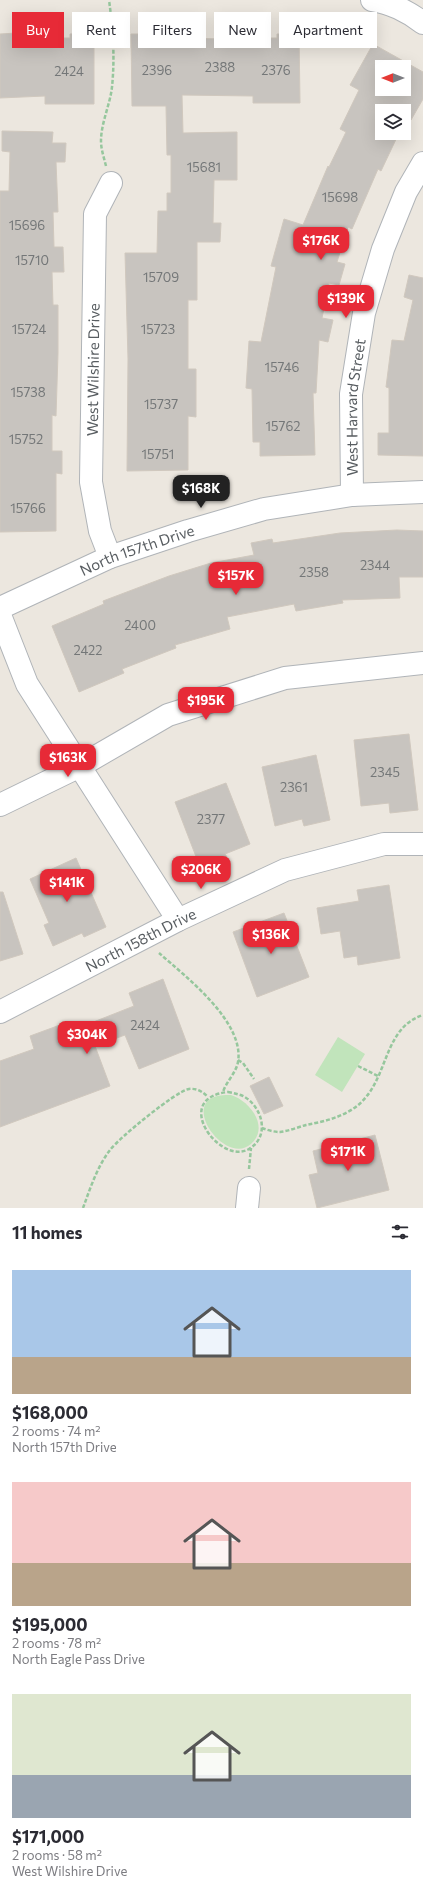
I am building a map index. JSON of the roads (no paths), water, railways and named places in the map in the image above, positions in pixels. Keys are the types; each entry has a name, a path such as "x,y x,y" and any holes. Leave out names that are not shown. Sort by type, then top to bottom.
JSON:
{"street":[{"path":"372,0 413,15 423,23"},
{"name":"West Harvard Street","path":"352,495 351,394 364,313 384,249 406,192 423,163"},
{"name":"West Wilshire Drive","path":"110,557 100,530 92,482 95,214 111,184"},
{"name":"North 157th Drive","path":"0,608 110,557 188,530 264,509 352,495 423,492"},
{"path":"0,615 27,684 178,920"},
{"path":"0,805 80,766 168,715 285,678 423,664"},
{"name":"North 158th Drive","path":"0,1012 178,920 285,870 384,844 423,844"}]}
